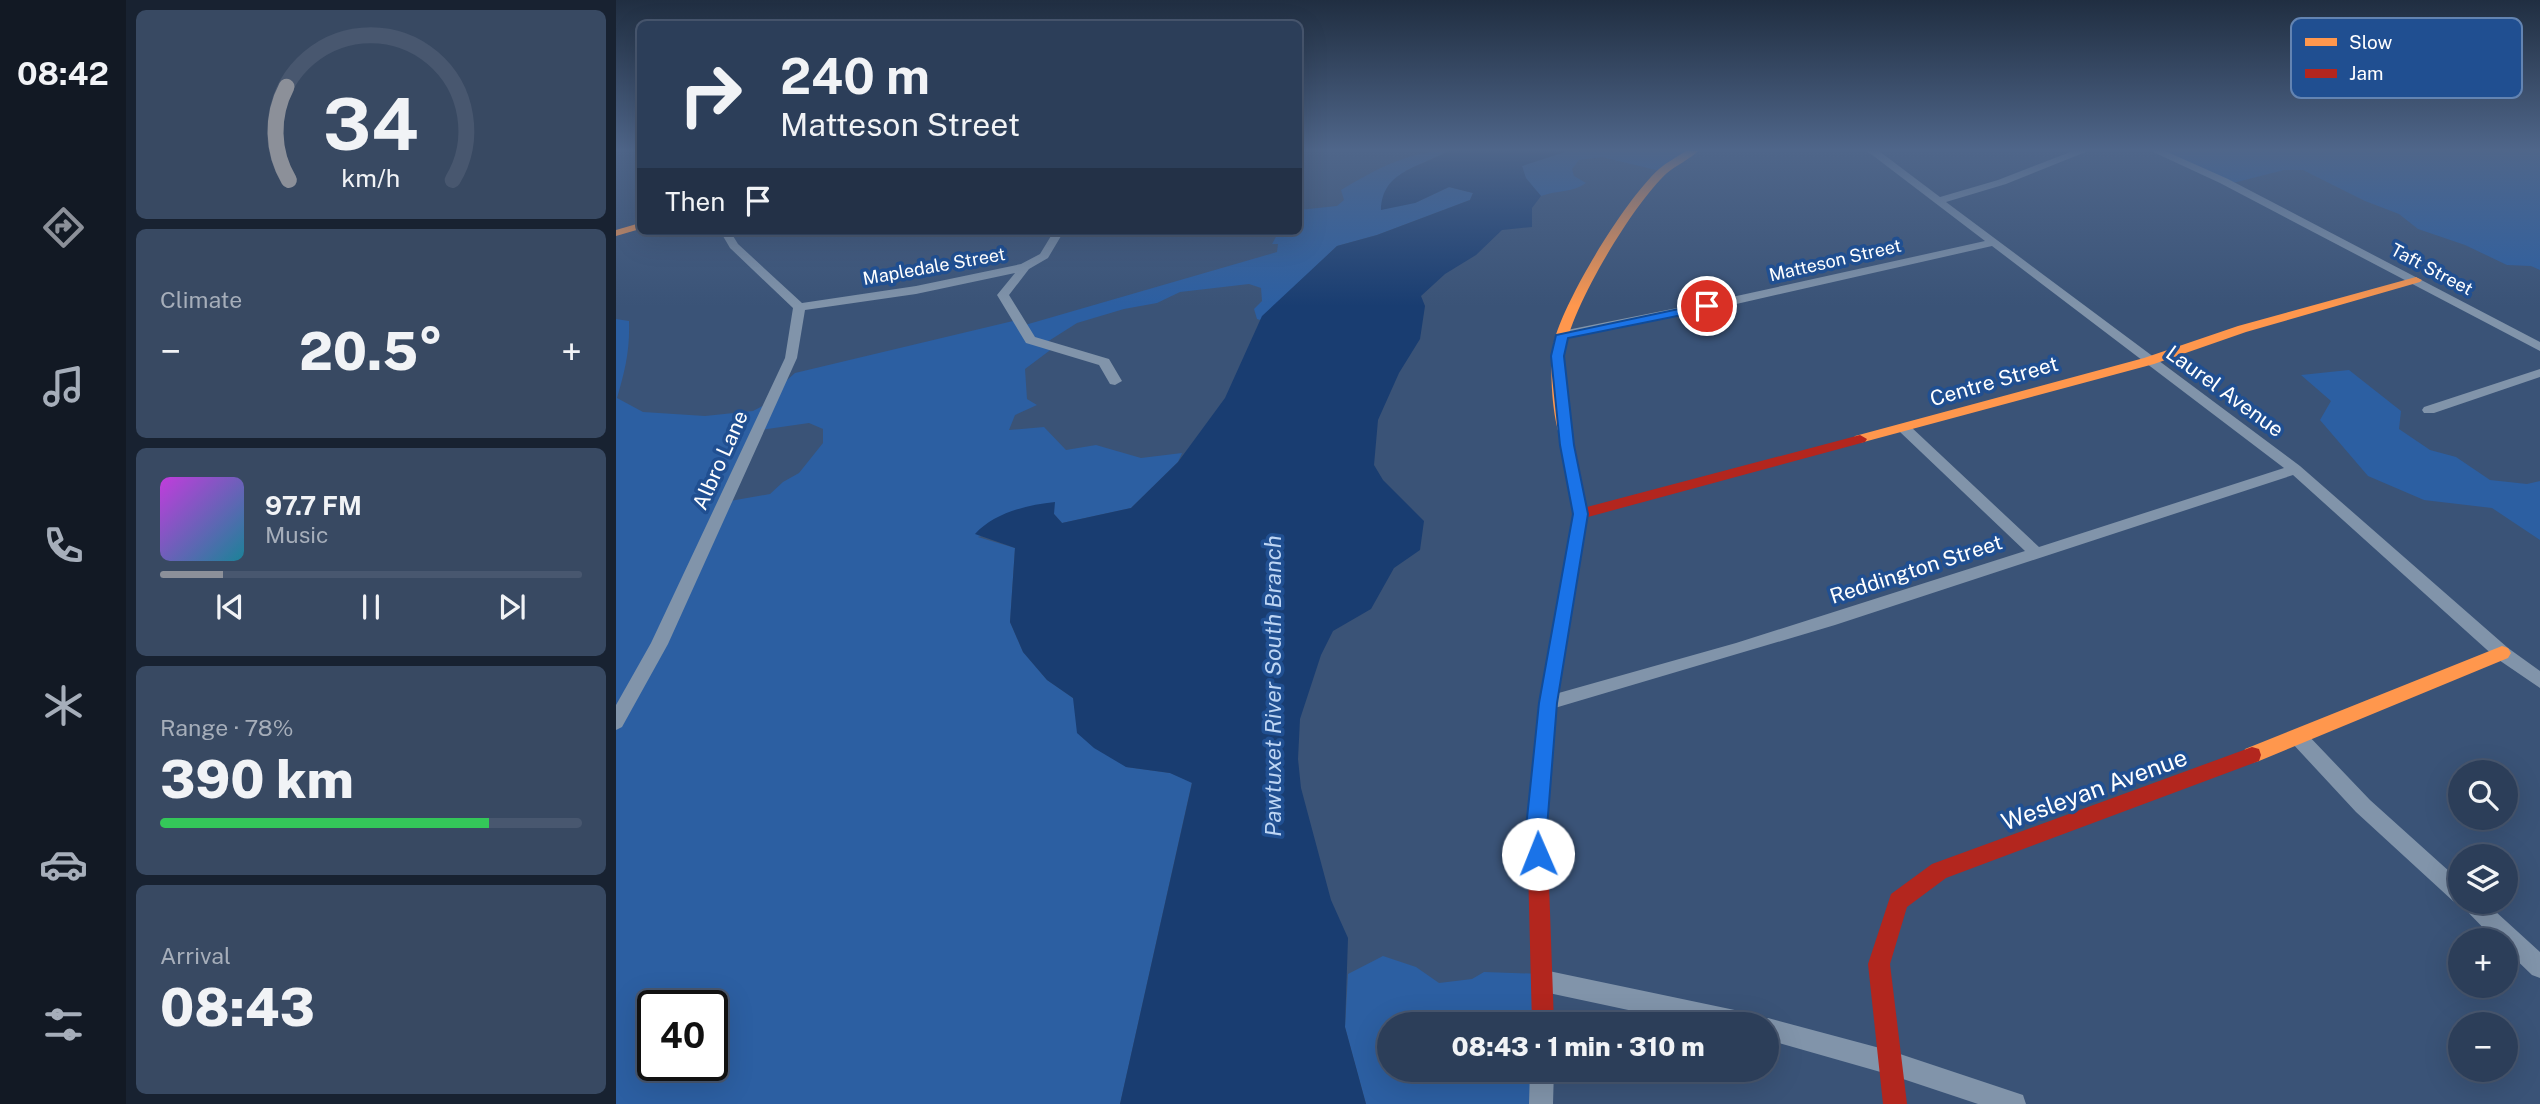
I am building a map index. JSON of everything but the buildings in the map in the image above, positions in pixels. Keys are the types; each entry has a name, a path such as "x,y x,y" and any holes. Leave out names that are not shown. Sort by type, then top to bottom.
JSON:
{"street":[{"path":"1543,1012 1536,828 1548,703 1581,514 1567,445 1557,356 1562,335 1578,297 1638,203"},
{"name":"Laurel Avenue","path":"1939,203 2295,469 2502,653 2540,681"},
{"name":"Taft Street","path":"2266,203 2540,347"},
{"path":"616,233 637,227"},
{"path":"727,235 734,246 799,307"},
{"name":"Mapledale Street","path":"799,307 916,290 1025,267 1044,256 1057,235"},
{"name":"Matteson Street","path":"1562,335 1732,301 1992,243"},
{"path":"1025,267 1003,295 1030,340 1104,362 1115,382"},
{"name":"Centre Street","path":"1581,514 1905,429 2024,393 2149,361 2242,329 2416,280"},
{"name":"Albro Lane","path":"616,722 659,644 790,358 799,307"},
{"path":"2429,410 2540,373"},
{"path":"1905,429 2035,552"},
{"name":"Reddington Street","path":"1548,703 1731,652 2295,469"},
{"name":"Wesleyan Avenue","path":"1895,1104 1880,964 1898,901 1939,872 2299,738 2502,653"},
{"path":"2299,738 2364,806 2448,883"},
{"path":"2483,914 2540,967"},
{"path":"1544,981 1692,1012"},
{"path":"1779,1032 1891,1063 2014,1104"},
{"path":"1541,1104 1542,1082"}],"shaded area":[{"path":"1341,203 1463,203 1377,235 1337,246 1260,320 1257,319 1254,309 1262,301 1261,288 1249,284 1180,292 1157,303 1124,309 1077,323 1047,342 1053,348 1025,369 1027,399 1037,405 1015,415 1009,430 1044,427 1066,450 1096,445 1141,458 1182,453 1178,462 1131,508 1062,523 1054,514 978,537 1015,548 1010,622 1023,652 1047,680 1073,698 1126,767 1170,773 1192,782 1120,1104 616,1104 616,319 629,321 629,341 617,398 643,412 705,416 753,411 770,402 778,388 795,373 1013,321 1021,320 1025,325 1277,252 1278,244 1272,244 1277,235 1302,235 1302,210 1337,206","holes":["809,423 823,429 823,443 799,473 770,494 730,501 761,430"]},
{"path":"2369,203 2540,203 2540,270 2531,266 2507,265 2465,245 2418,229 2399,214"},
{"path":"2349,370 2401,411 2399,429 2430,450 2456,457 2490,480 2527,484 2540,481 2540,540 2492,508 2424,500 2368,476 2320,420 2331,401 2301,375"},
{"path":"1383,956 1416,967 1439,983 1472,979 1484,972 1543,974 1543,1012 1377,1012 1377,1082 1543,1082 1542,1104 1366,1104 1345,1027 1348,974"}],"water":[{"path":"1382,203 1416,203 1415,203 1381,210"},
{"name":"Pawtuxet River South Branch","path":"1463,203 1536,203 1532,208 1532,227 1502,230 1476,255 1445,274 1421,296 1425,306 1420,339 1399,373 1378,420 1374,465 1383,480 1424,521 1420,550 1394,568 1371,609 1333,631 1321,655 1300,719 1298,759 1301,788 1331,900 1348,938 1345,1027 1366,1104 1120,1104 1192,783 1170,773 1126,767 1094,748 1077,733 1073,698 1047,680 1023,652 1010,622 1015,548 975,534 1001,515 1044,503 1055,502 1054,514 1062,523 1131,508 1178,462 1225,398 1262,316 1337,246 1377,235"}],"traffic: slow":[{"path":"1566,436 1557,366 1561,338 1584,288 1637,203"},
{"path":"616,233 637,227"},
{"path":"1860,439 2149,361 2242,329 2416,280"},
{"path":"2252,755 2502,653"}],"traffic: jam":[{"path":"1543,1012 1537,828 1548,703 1581,514 1566,436"},
{"path":"1581,514 1860,439"},
{"path":"1895,1104 1879,964 1898,901 1939,871 2252,755"}],"route":[{"path":"1538,854 1536,828 1548,703 1581,514 1567,445 1557,356 1562,335 1707,306"}]}
